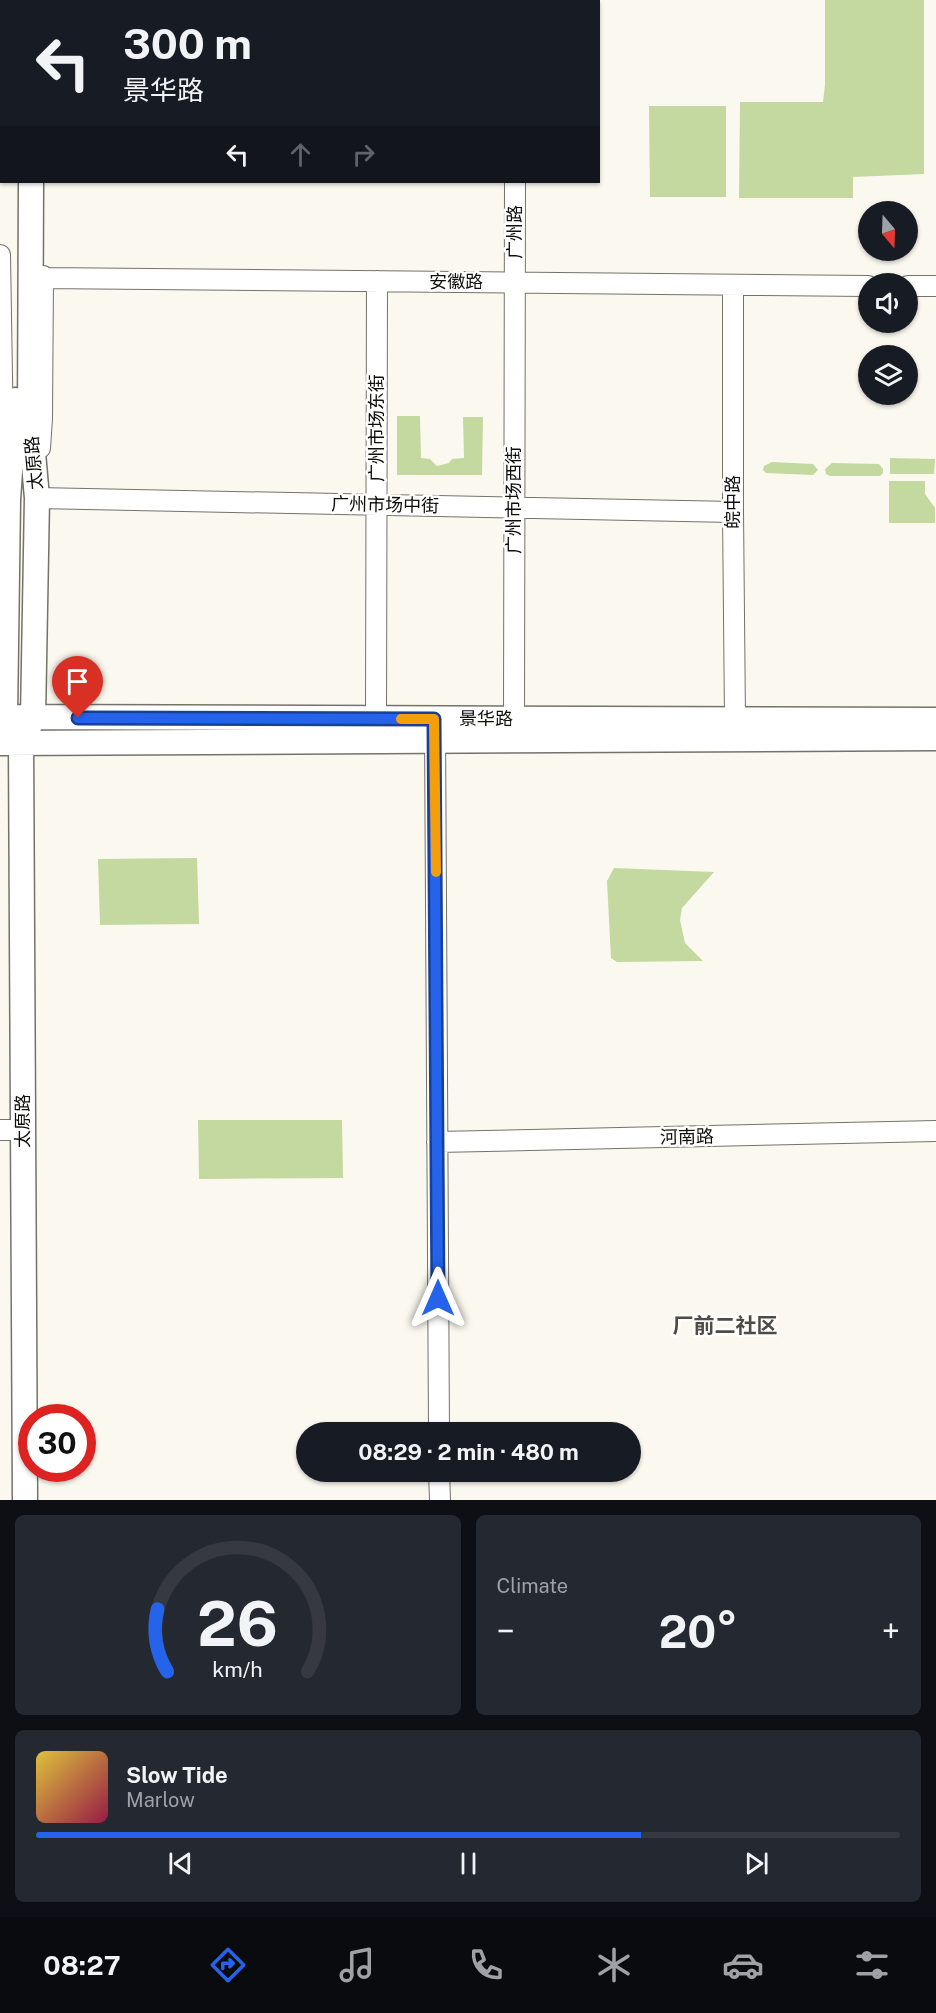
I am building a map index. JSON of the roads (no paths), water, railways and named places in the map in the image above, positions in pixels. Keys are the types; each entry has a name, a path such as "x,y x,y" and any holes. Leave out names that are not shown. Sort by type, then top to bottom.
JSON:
{"main road":[{"name":"太原路","path":"2,717 8,500 15,418 14,183"},
{"name":"太原路","path":"25,1500 11,1130 11,743 33,718 37,498 30,419 31,183"},
{"name":"景华路","path":"2,717 376,720 435,729 514,719 936,720"},
{"path":"2,717 11,743"},
{"name":"景华路","path":"11,743 435,729 936,738"}],"street":[{"path":"37,498 42,418 42,183"},
{"name":"广州路","path":"515,183 515,282"},
{"path":"0,255 2,421 8,500"},
{"name":"安徽路","path":"42,278 858,286"},
{"name":"广州市场东街","path":"376,720 377,281"},
{"name":"广州市场西街","path":"514,719 515,282"},
{"name":"皖中路","path":"733,285 735,719"},
{"path":"918,286 936,286"},
{"name":"广州市场中街","path":"37,498 733,512"},
{"path":"435,729 439,1422"},
{"name":"河南路","path":"437,1142 936,1131"},
{"path":"439,1482 440,1500"}],"district":[{"name":"厂前二社区","path":"725,1326"}]}
